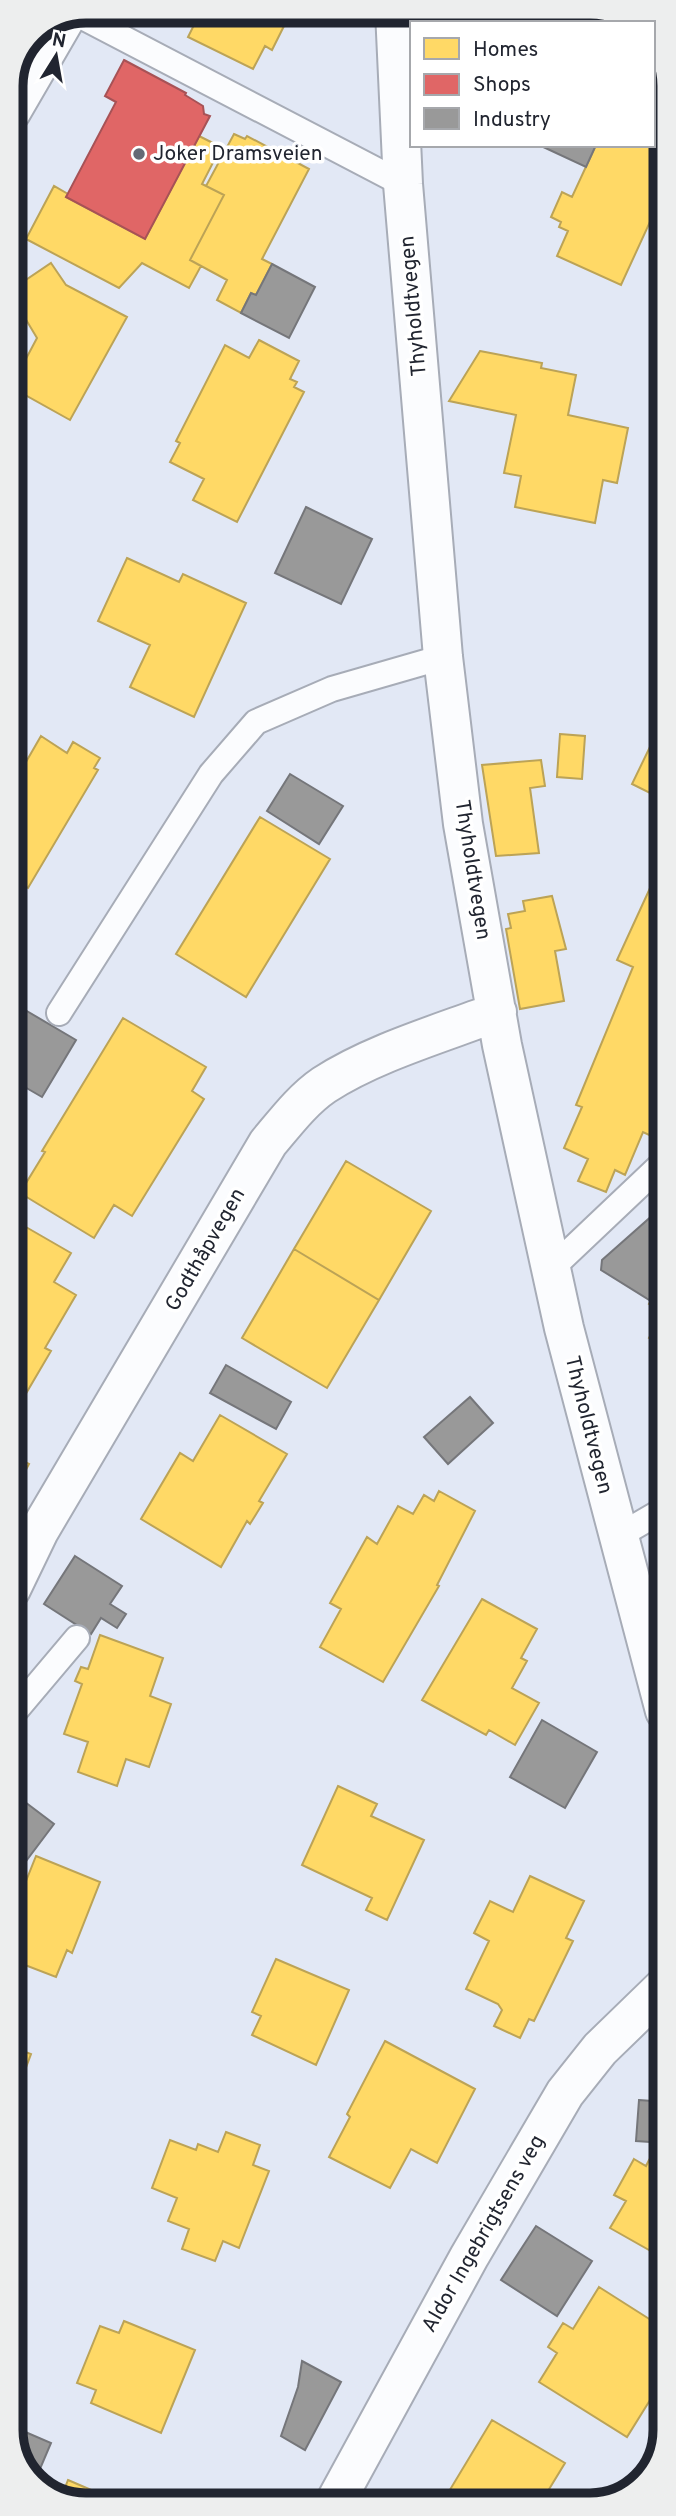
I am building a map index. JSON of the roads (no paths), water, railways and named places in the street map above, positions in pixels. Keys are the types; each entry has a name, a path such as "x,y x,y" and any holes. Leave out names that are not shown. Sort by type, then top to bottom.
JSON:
{"street":[{"name":"Thyholdtvegen","path":"396,23 403,184 443,657 463,824 497,1012 551,1269 617,1538 653,1668"},
{"path":"23,90 59,29"},
{"name":"Godthåpvegen","path":"23,1565 39,1531 268,1143 296,1110 324,1085 371,1062 497,1012"},
{"name":"Aldor Ingebrigtsens veg","path":"340,2493 469,2257 565,2093 600,2049 653,1998"}],"lane":[{"path":"94,23 403,184"},
{"path":"59,1013 211,774 256,722 332,689 443,657"},
{"path":"551,1269 653,1172"},
{"path":"617,1538 653,1516"},
{"path":"23,1702 77,1638"}],"place":[{"name":"Joker Dramsveien","path":"139,154"}]}
